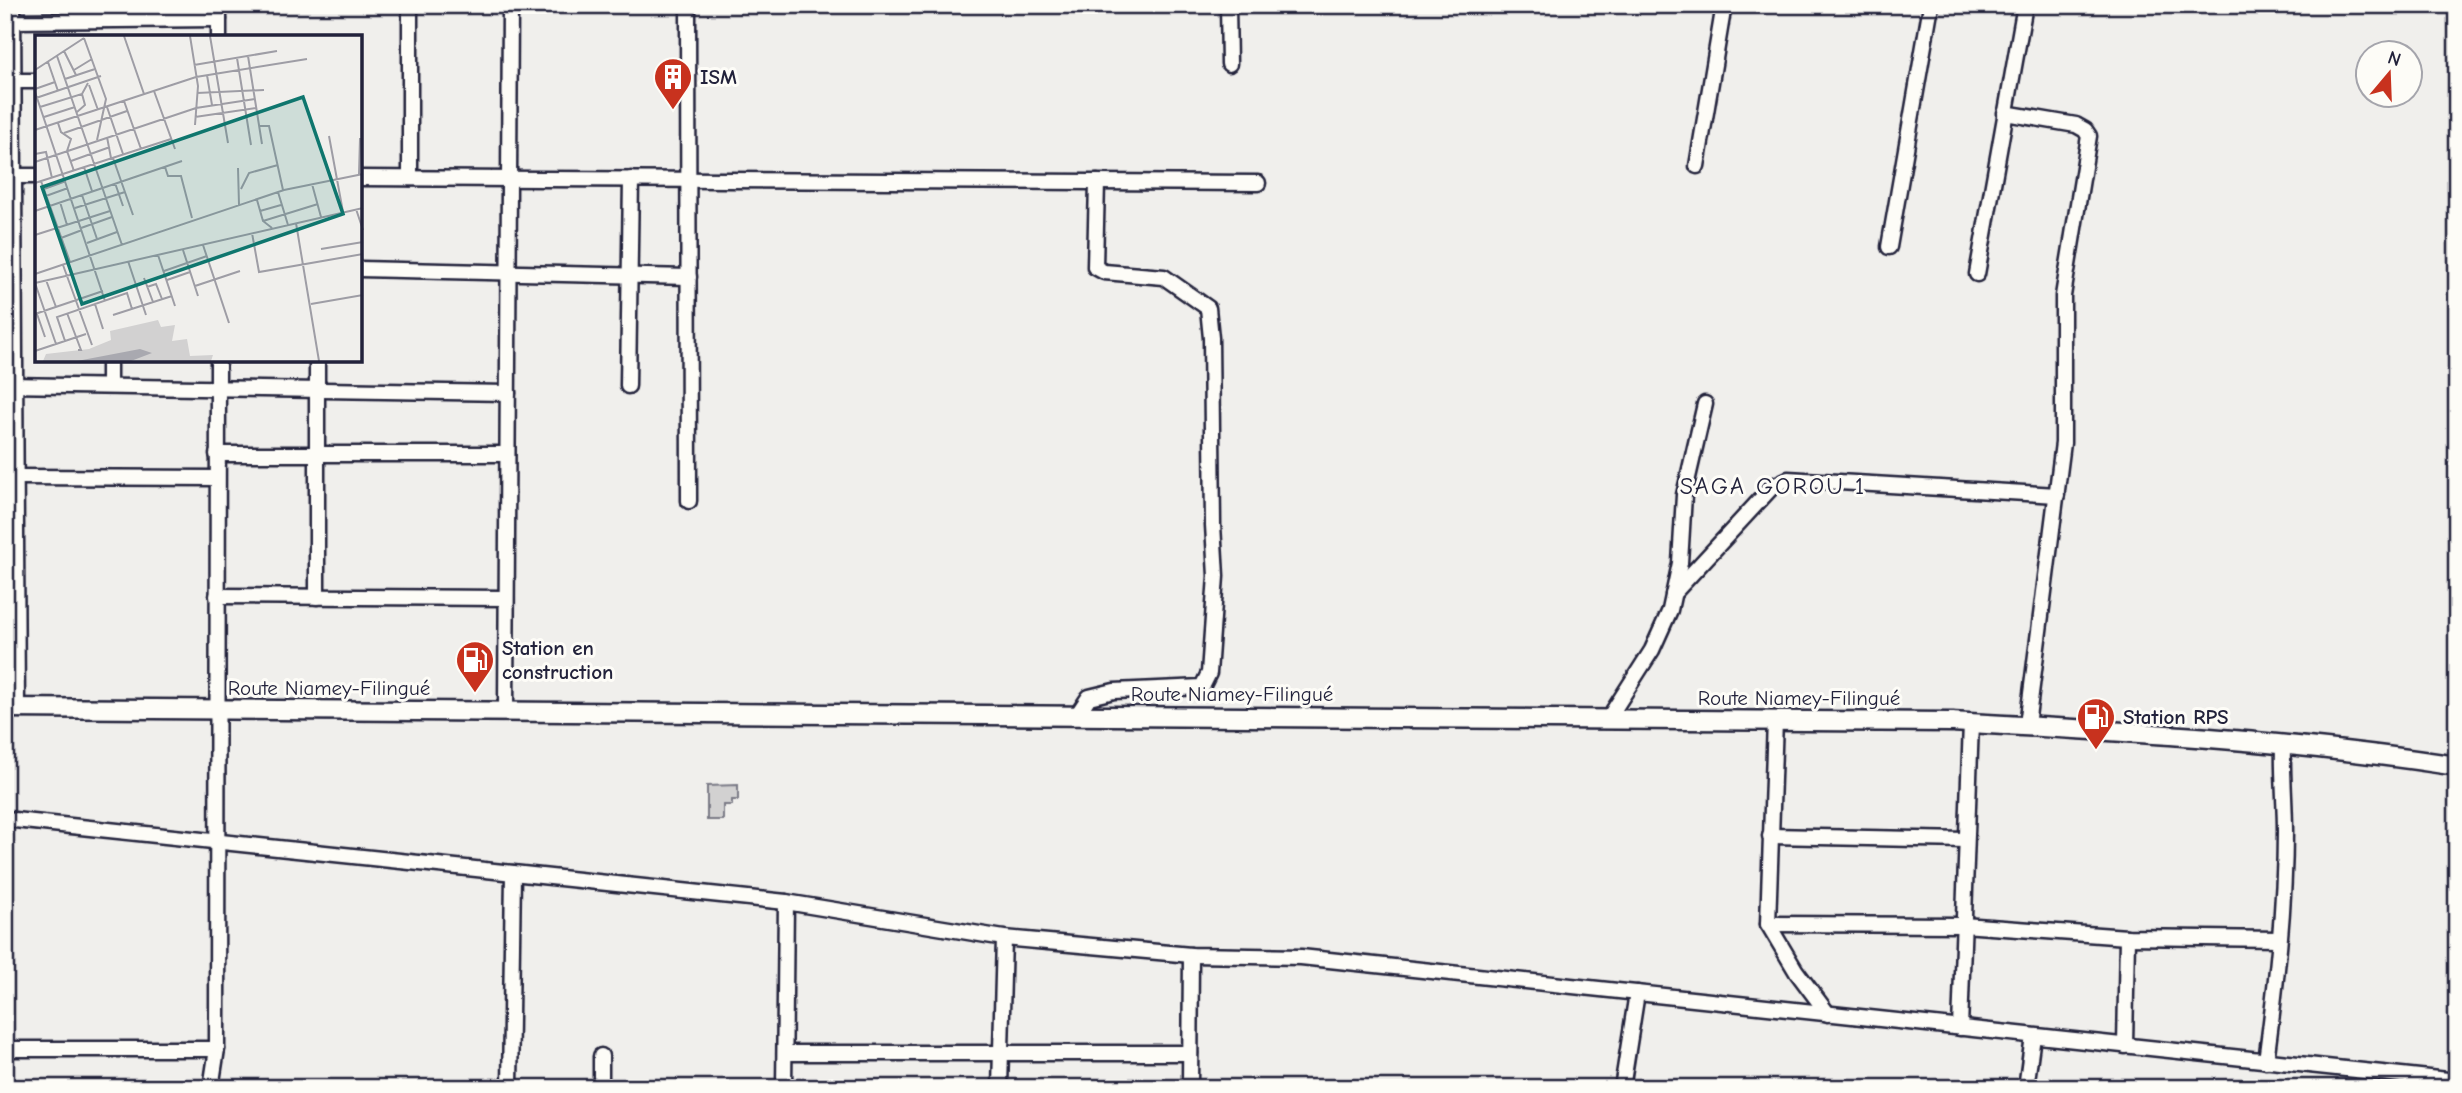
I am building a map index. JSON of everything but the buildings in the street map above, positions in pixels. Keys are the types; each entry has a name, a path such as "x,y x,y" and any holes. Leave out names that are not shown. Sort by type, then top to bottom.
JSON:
{"main road":[{"name":"Route Niamey-Filingué","path":"11,708 2026,724 2402,757 2457,766"}],"street":[{"path":"11,708 16,477 10,385 13,5"},
{"path":"410,5 410,178"},
{"path":"506,711 510,5"},
{"path":"688,5 689,501"},
{"path":"1228,5 1229,64"},
{"path":"1697,166 1724,5"},
{"path":"1889,247 1930,5"},
{"path":"1977,274 2025,5"},
{"path":"11,24 219,12 219,35"},
{"path":"14,81 35,81"},
{"path":"2005,113 2076,125 2089,136 2063,296 2063,443 2026,724"},
{"path":"10,176 35,176"},
{"path":"362,178 1258,183"},
{"path":"628,386 631,179"},
{"path":"1077,715 1089,697 1114,691 1202,687 1209,673 1216,576 1211,338 1208,308 1164,277 1104,272 1095,267 1097,182"},
{"path":"362,269 689,277"},
{"path":"109,362 109,386"},
{"path":"211,1088 217,1049 219,842 218,362"},
{"path":"317,362 317,597"},
{"path":"10,385 508,393"},
{"path":"1608,719 1653,650 1670,610 1680,563 1684,495 1705,404"},
{"path":"217,454 507,454"},
{"path":"16,477 217,478"},
{"path":"1673,594 1773,486 1788,479 2057,495"},
{"path":"217,596 506,598"},
{"path":"1775,720 1768,924 1796,971 1828,1014"},
{"path":"1960,1028 1971,723"},
{"path":"2266,1061 2279,939 2286,830 2282,779 2283,746"},
{"path":"5,819 786,902 1004,938 1191,955 1301,957 2457,1081"},
{"path":"1770,836 1966,839"},
{"path":"510,1088 513,873"},
{"path":"784,1088 786,902"},
{"path":"1768,924 1963,925 2127,937 2279,939"},
{"path":"2125,1045 2127,937"},
{"path":"1000,1088 1004,938"},
{"path":"1190,1088 1191,955"},
{"path":"1622,1088 1637,993"},
{"path":"2026,1088 2034,1036"},
{"path":"5,1048 217,1049"},
{"path":"785,1053 1190,1053"},
{"path":"601,1056 601,1088"}],"shaded area":[{"path":"738,785 738,800 732,800 732,805 723,805 723,820 707,820 707,786"}],"place":[{"name":"ISM","path":"673,111"},
{"name":"Station en construction","path":"475,694"},
{"name":"Station RPS","path":"2096,751"}],"district":[{"name":"SAGA GOROU 1","path":"1773,486"}]}
